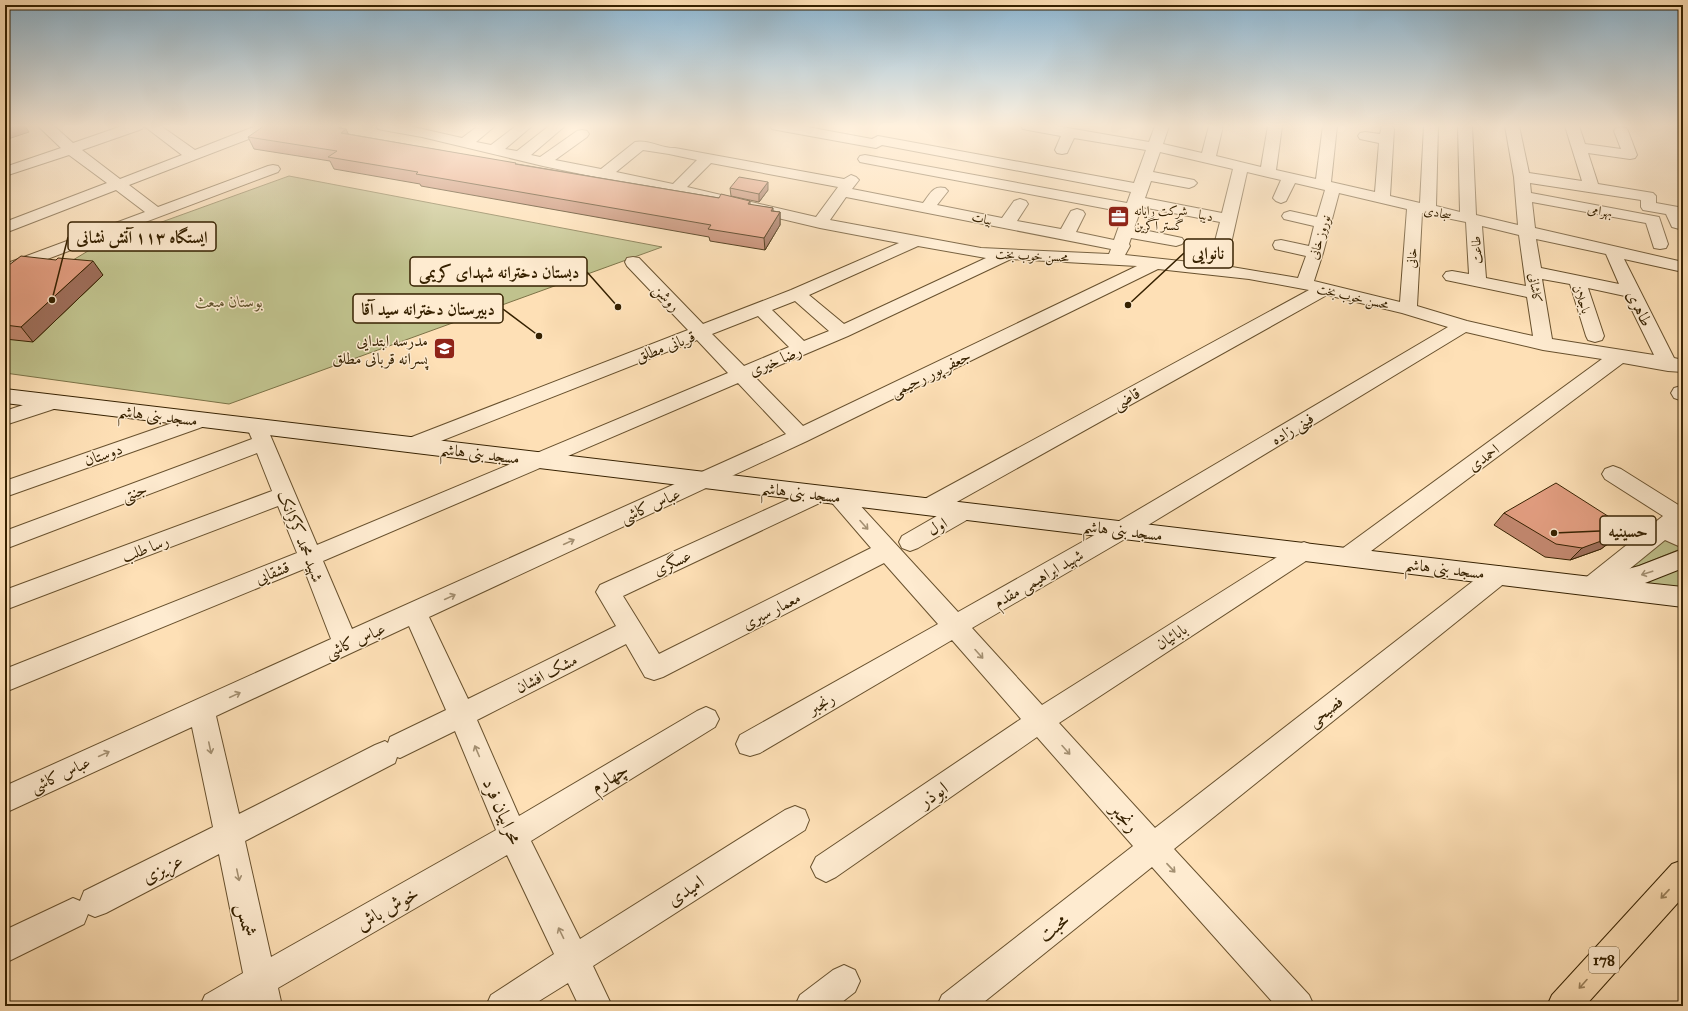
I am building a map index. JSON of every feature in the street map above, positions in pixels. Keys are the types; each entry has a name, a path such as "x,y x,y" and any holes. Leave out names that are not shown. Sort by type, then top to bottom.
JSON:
{"main road":[{"name":"178","path":"1563,1006 1683,874"}],"street":[{"path":"103,173 156,213"},
{"path":"5,228 150,173"},
{"path":"5,270 262,173"},
{"name":"محسن خوب بخت","path":"601,173 820,223 981,253 1008,254 1122,246 1155,264 1249,274 1304,284 1323,290 1408,309 1463,326 1544,344 1676,366"},
{"path":"676,190 693,173"},
{"name":"بیات","path":"777,173 1007,224 1122,246"},
{"path":"820,223 855,173"},
{"path":"976,173 1139,194 1189,184"},
{"path":"1069,173 1139,194"},
{"path":"1146,173 1122,246 1176,241"},
{"path":"1216,271 1239,173"},
{"name":"سجادی","path":"1269,173 1527,232 1568,248 1613,251 1682,270"},
{"name":"نوروز خانی","path":"1304,284 1324,223 1328,173"},
{"path":"1382,199 1384,173"},
{"name":"خانی","path":"1408,309 1426,173"},
{"name":"طاعت","path":"1468,173 1471,219 1478,281"},
{"name":"کاشانی","path":"1521,173 1527,232 1544,344"},
{"path":"1589,173 1591,179"},
{"path":"1522,177 1591,179 1627,189"},
{"path":"1281,198 1290,178"},
{"path":"1591,179 1648,196 1649,206 1672,210 1680,225"},
{"path":"928,207 940,191"},
{"name":"دیبا","path":"1139,194 1229,219"},
{"name":"بهرامی","path":"1524,196 1652,220 1660,244"},
{"path":"1007,224 1020,204"},
{"path":"1588,208 1596,225"},
{"path":"1066,235 1077,214"},
{"path":"1290,216 1324,223"},
{"name":"قربانی مطلق","path":"411,445 797,294 916,241"},
{"path":"1281,246 1315,254"},
{"name":"طاهری","path":"1613,251 1632,292 1676,366"},
{"name":"رضا خیری","path":"539,460 842,332 1008,254"},
{"name":"روشن","path":"633,262 800,436"},
{"name":"جعفر پور رحیمی","path":"705,480 800,436 1155,264"},
{"name":"باجلان","path":"1533,272 1577,280 1595,336"},
{"path":"1452,276 1536,293"},
{"path":"1577,280 1632,292"},
{"name":"قاضی","path":"929,507 1323,290"},
{"path":"797,294 842,332"},
{"path":"760,308 801,349"},
{"name":"فینی زاده","path":"1122,530 1463,326"},
{"name":"احمدی","path":"1347,557 1618,357"},
{"name":"مسجد بنی هاشم","path":"7,397 201,420 260,435 411,445 1683,597"},
{"path":"5,418 53,402"},
{"name":"دوستان","path":"5,489 201,420"},
{"name":"شهید محمد کرکرانک","path":"260,435 346,644"},
{"name":"جنتی","path":"5,540 260,435"},
{"name":"قشقایی","path":"5,681 310,557 539,460"},
{"path":"1592,586 1677,524 1613,474"},
{"name":"عباس کاشی","path":"5,800 705,480"},
{"name":"رسا طلب","path":"5,600 284,495"},
{"name":"رنجبر","path":"828,495 899,546 954,626 1152,847 1298,1006"},
{"name":"عسگری","path":"654,669 608,592 828,495"},
{"name":"اول","path":"899,546 964,511"},
{"name":"شهید ابراهیمی مقدم","path":"954,626 1122,530"},
{"name":"معمار سیری","path":"654,669 899,546"},
{"name":"بابائیان","path":"1039,721 1304,551"},
{"name":"مسجد بنی هاشم","path":"1592,586 1629,579 1654,571 1683,558"},
{"name":"فصیحی","path":"1152,847 1498,575"},
{"name":"محرابیان فرد","path":"415,613 462,715 513,836 596,1006"},
{"name":"رنجبر","path":"750,744 954,626"},
{"name":"مشک افشان","path":"462,715 631,630"},
{"name":"شمس","path":"202,710 263,994"},
{"path":"229,834 462,715"},
{"name":"چهارم","path":"513,836 706,719"},
{"name":"ابوذر","path":"826,867 1039,721"},
{"name":"امیدی","path":"502,1006 795,820"},
{"name":"عزیزی","path":"5,947 229,834"},
{"name":"خوش باش","path":"216,1006 263,994 513,836"},
{"name":"محبت","path":"953,1006 1152,847"},
{"path":"811,1006 844,981"}],"green space":[{"name":"بوستان مبعث","path":"289,176 662,247 229,404 5,373 5,313 63,266 98,245"},
{"path":"1667,537 1683,548 1623,572"},
{"path":"1678,567 1683,577 1683,594 1635,587"}],"building":[{"path":"570,173 719,198 721,194 750,201 748,204 773,208 771,211 780,212 764,238 708,229 711,225 416,174"},
{"path":"739,177 768,182 759,194 730,188"},
{"path":"21,256 56,260 58,258 93,261 21,327 5,325 5,268"},
{"path":"1556,483 1625,527 1612,537 1582,548 1556,544 1504,513"}],"place":[{"name":"شرکت رایانه گستر آگرین","path":"1119,217"},
{"name":"ایستگاه ۱۱۳ آتش نشانی","path":"52,300"},
{"name":"نانوایی","path":"1128,305"},
{"name":"دبستان دخترانه شهدای کریمی","path":"618,307"},
{"name":"دبیرستان دخترانه سید آقا","path":"539,336"},
{"name":"مدرسه ابتدایی پسرانه قربانی مطلق","path":"444,349"},
{"name":"حسینیه","path":"1554,533"}]}
